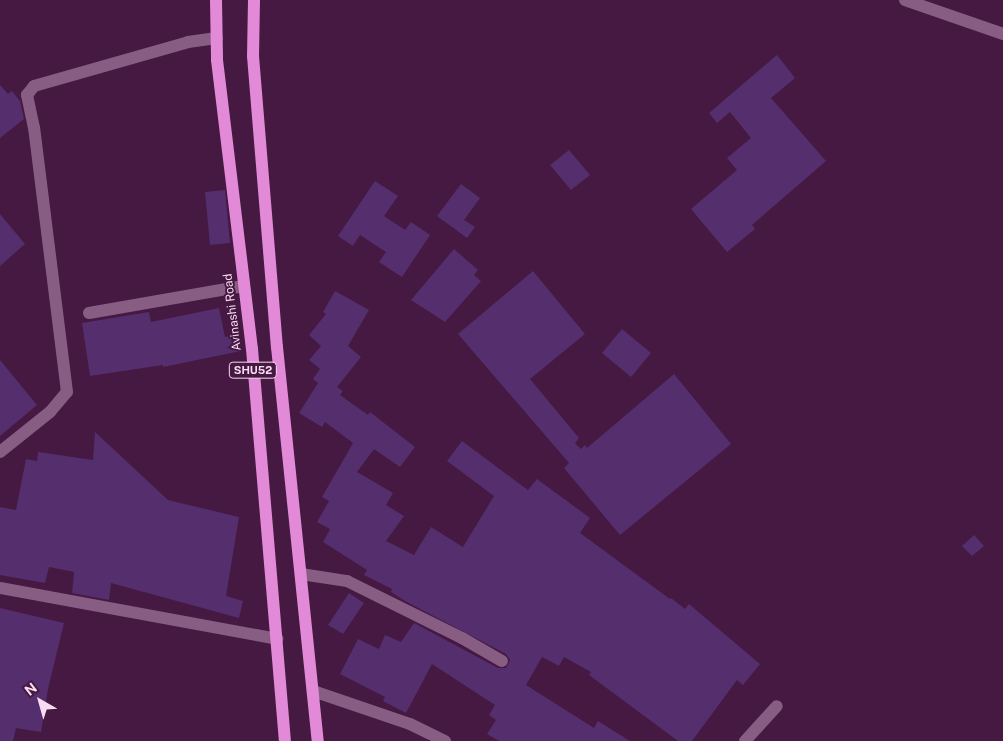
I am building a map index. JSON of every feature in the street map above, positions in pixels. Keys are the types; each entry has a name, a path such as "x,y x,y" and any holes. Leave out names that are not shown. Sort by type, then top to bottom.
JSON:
{"main road":[{"name":"Avinashi Road","path":"216,0 217,60 244,286 285,741"},
{"name":"SHU52","path":"254,0 254,66 277,347 318,741"}],"street":[{"path":"905,0 1003,34"},
{"path":"0,452 50,412 67,392 34,128 27,95 34,86 188,42 217,38"},
{"path":"89,312 244,286"},
{"path":"300,574 348,581 462,638 502,661"},
{"path":"0,588 277,639"},
{"path":"312,691 410,724 445,741"},
{"path":"745,741 777,706"}],"building":[{"path":"777,55 795,78 771,98 826,161 752,225 755,229 727,252 691,209 737,170 727,158 751,138 730,112 717,123 709,113"},
{"path":"0,85 8,94 12,91 20,101 24,119 0,138"},
{"path":"569,150 590,175 571,190 550,165"},
{"path":"375,181 398,196 384,216 405,230 411,222 430,235 402,277 379,262 386,252 360,235 353,246 338,236"},
{"path":"461,184 480,198 464,220 475,227 467,238 437,216"},
{"path":"225,190 230,243 210,245 205,192"},
{"path":"0,214 25,244 0,266"},
{"path":"454,249 478,270 474,275 481,281 445,322 411,300"},
{"path":"533,271 585,334 530,379 579,438 575,443 581,449 585,445 587,448 674,374 731,444 620,535 564,468 569,463 458,334"},
{"path":"335,291 369,310 348,346 361,357 337,387 343,391 340,395 368,415 370,412 415,447 400,467 374,449 357,472 393,493 386,505 404,516 386,541 414,555 431,527 463,547 494,496 447,461 462,441 528,490 537,479 590,518 580,533 685,609 689,604 760,664 743,685 737,680 692,741 678,741 589,675 591,672 564,657 559,666 542,657 526,685 594,728 598,721 630,741 499,741 487,734 496,720 489,715 495,705 432,664 406,713 383,701 385,697 340,674 358,639 379,649 385,635 401,642 414,623 498,668 506,668 510,660 506,654 405,601 391,592 392,589 364,575 367,570 323,542 330,529 317,522 329,501 322,497 353,443 325,422 322,427 299,413 318,383 313,379 320,369 309,360 321,346 309,335 326,314 323,312"},
{"path":"219,308 225,337 238,335 241,351 163,367 163,365 90,376 82,323 149,312 151,322"},
{"path":"622,329 651,353 631,377 602,353"},
{"path":"0,360 37,405 0,436"},
{"path":"95,432 168,500 239,517 226,596 243,601 239,618 111,583 109,600 72,593 74,572 49,567 45,583 0,575 0,507 16,510 26,459 37,461 38,452 93,460"},
{"path":"974,535 984,546 972,556 962,546"},
{"path":"349,593 364,603 343,634 328,625"},
{"path":"0,608 64,623 48,689 41,732 16,728 13,741 0,741"}]}
